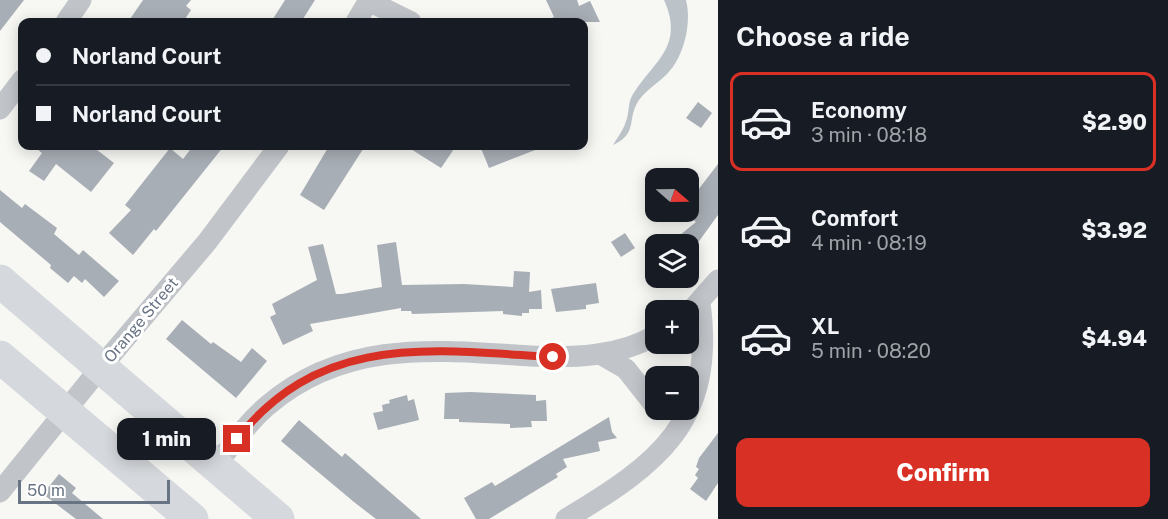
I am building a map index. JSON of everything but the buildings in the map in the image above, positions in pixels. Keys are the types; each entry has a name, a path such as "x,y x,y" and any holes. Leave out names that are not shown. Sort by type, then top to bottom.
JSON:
{"main road":[{"path":"0,281 275,518"},
{"path":"0,357 192,519"}],"street":[{"path":"69,18 81,0"},
{"path":"358,18 369,0 403,18"},
{"path":"0,109 18,85"},
{"name":"Orange Street","path":"0,492 100,367 207,242 276,150"},
{"path":"699,302 718,280"},
{"path":"566,519 635,476 668,442 688,411 698,384 704,334 699,321"},
{"path":"216,465 266,407 292,387 321,371 352,360 395,352 437,350 553,357 600,354 645,339"},
{"path":"600,354 626,369 645,394"},
{"path":"660,420 668,442"}],"shaded area":[{"path":"664,0 686,0 688,19 682,49 673,67 639,100 626,136 613,145 625,124 631,98 656,65 668,43 671,31 670,17"}],"route":[{"path":"237,439 266,407 292,387 321,371 352,360 395,352 437,350 553,357"}]}
